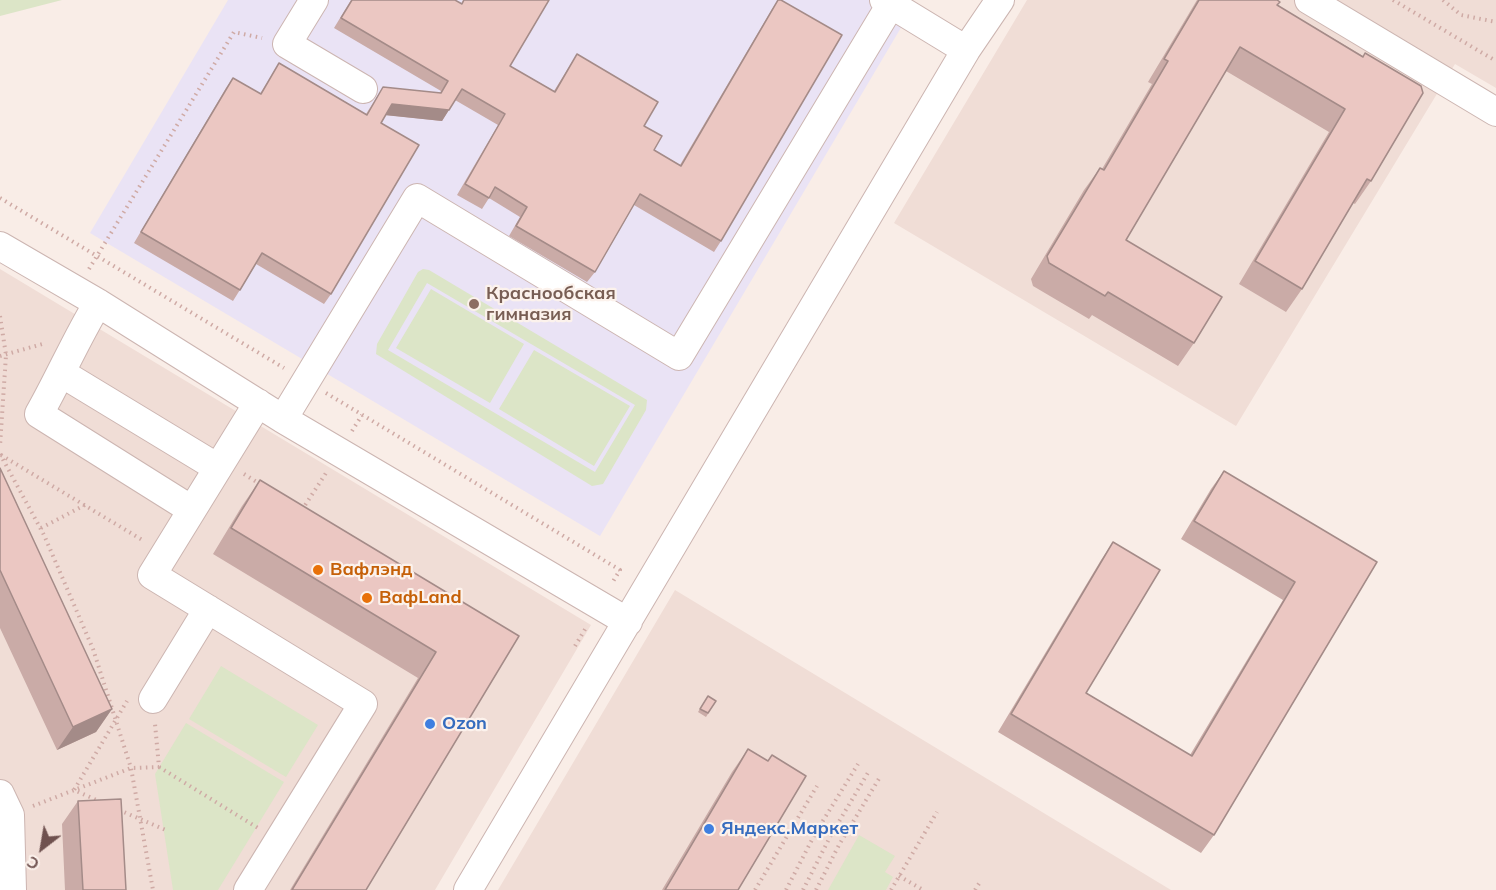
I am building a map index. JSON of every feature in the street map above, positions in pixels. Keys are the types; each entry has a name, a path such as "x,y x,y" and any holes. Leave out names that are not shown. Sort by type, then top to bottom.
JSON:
{"street":[{"path":"314,0 287,44 363,89"},
{"path":"468,890 966,50 1000,0"},
{"path":"1308,0 1496,112"},
{"path":"283,419 417,198 679,356 887,2 966,50"},
{"path":"1,248 87,296 283,419 628,622"},
{"path":"87,296 63,374 39,414 192,510"},
{"path":"63,374 220,465"},
{"path":"248,890 363,704 152,575 258,403"},
{"path":"153,699 208,609"},
{"path":"5,804 12,890"}],"path":[{"path":"1393,0 1496,61"},
{"path":"1443,0 1461,15 1496,22"},
{"path":"87,296 97,256 234,32 287,44"},
{"path":"0,198 620,570 575,646"},
{"path":"0,316 6,355 0,446"},
{"path":"0,356 56,340"},
{"path":"293,504 303,510 362,415"},
{"path":"0,454 165,554"},
{"path":"0,454 40,528 93,649 131,768 153,890"},
{"path":"220,465 273,492"},
{"path":"40,528 86,505"},
{"path":"74,790 135,688 153,699 159,767"},
{"path":"786,890 816,832 858,764"},
{"path":"5,804 74,790 131,768 159,767 279,840"},
{"path":"803,890 831,835 869,771"},
{"path":"816,890 839,845 880,777"},
{"path":"762,890 756,888 817,786"},
{"path":"74,790 102,803"},
{"path":"112,807 168,831"},
{"path":"891,890 937,812"},
{"path":"899,876 923,890"},
{"path":"975,890 980,882"}],"shaded area":[{"name":"Краснообская гимназия","path":"228,0 908,0 915,4 600,536 90,233"},
{"path":"1027,0 1496,0 1496,88 1455,64 1236,426 894,223"},
{"path":"0,269 591,625 435,890 0,890"},
{"path":"675,590 1171,890 498,890"}],"green space":[{"path":"0,0 62,0 0,16"},
{"path":"423,269 429,270 647,400 646,410 603,484 592,486 376,354 377,344 418,272","holes":["427,283 635,405 595,472 388,350"]},
{"path":"431,289 524,344 490,403 396,348"},
{"path":"534,350 630,406 594,466 499,409"},
{"path":"221,666 318,725 286,777 189,719"},
{"path":"186,723 284,782 218,890 173,890 155,774"},
{"path":"859,835 895,856 885,872 893,877 886,890 828,890"}],"building":[{"path":"352,0 455,0 462,4 464,0 549,0 510,66 555,92 577,54 658,102 644,126 662,136 654,150 681,166 778,0 842,35 721,241 640,194 595,272 516,226 527,207 495,187 489,198 465,184 505,114 462,89 449,110 392,104 381,123 419,145 331,294 262,253 240,290 141,232 233,78 261,94 279,63 367,115 383,87 441,93 448,81 341,18"},
{"path":"1199,0 1277,0 1280,2 1277,5 1363,57 1365,53 1421,86 1423,93 1371,181 1367,179 1302,289 1255,261 1345,109 1240,47 1126,240 1222,297 1194,343 1108,292 1105,296 1049,263 1047,256 1100,168 1104,170 1168,61 1164,59"},
{"path":"0,468 112,709 73,727 0,570"},
{"path":"1224,471 1377,562 1214,835 1011,714 1113,542 1160,570 1086,693 1192,756 1295,582 1194,521"},
{"path":"260,480 519,636 366,890 292,890 436,652 231,528"},
{"path":"708,696 716,701 708,713 700,709"},
{"path":"748,749 768,761 772,755 806,776 738,890 665,890"},
{"path":"121,799 126,890 83,890 78,801"}],"place":[{"name":"Краснообская гимназия","path":"474,304"},
{"name":"Вафлэнд","path":"318,570"},
{"name":"ВафLand","path":"367,598"},
{"name":"Ozon","path":"430,724"},
{"name":"Яндекс.Маркет","path":"709,829"}]}
